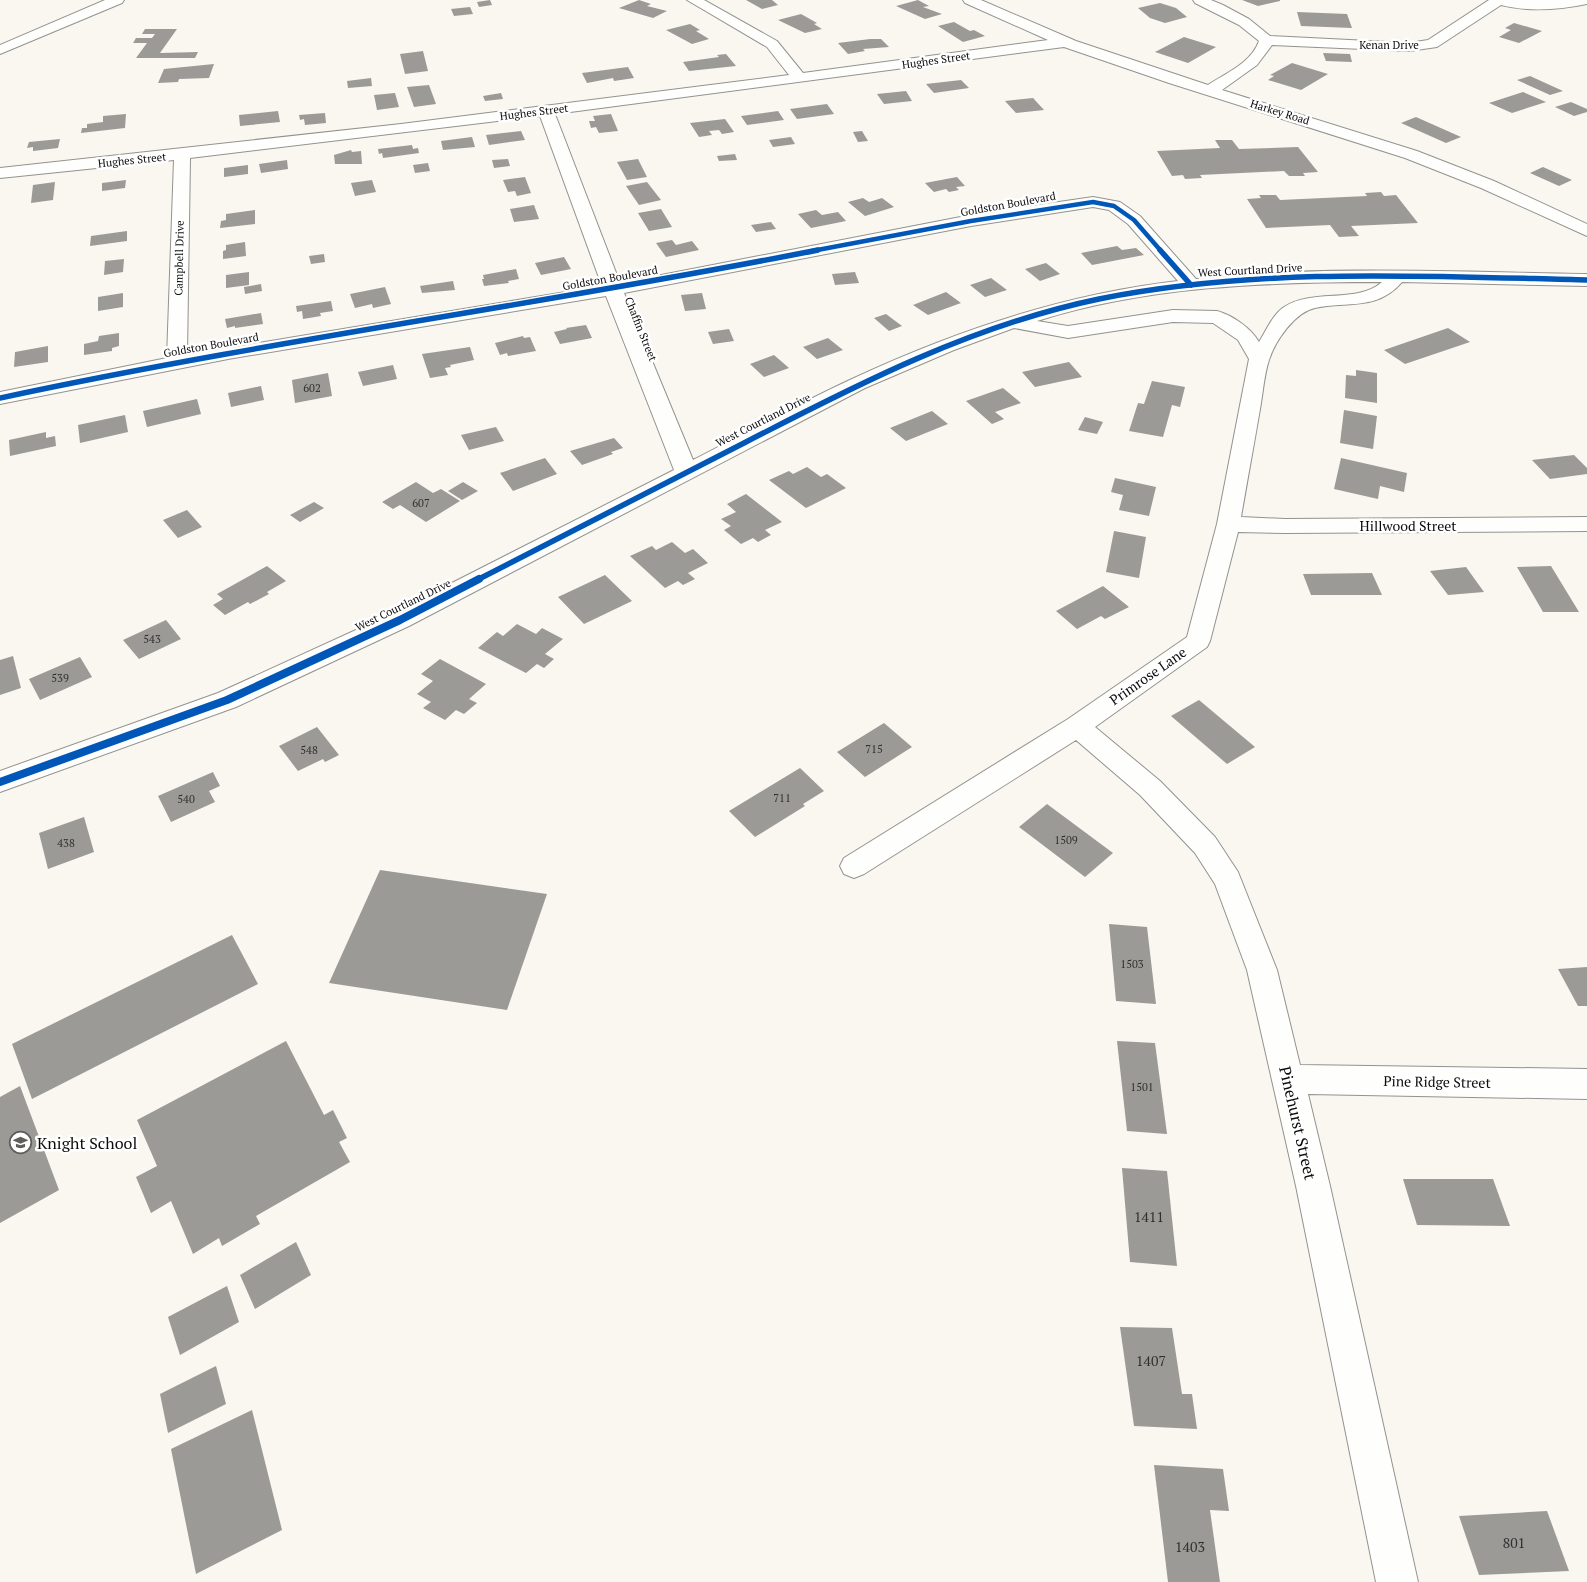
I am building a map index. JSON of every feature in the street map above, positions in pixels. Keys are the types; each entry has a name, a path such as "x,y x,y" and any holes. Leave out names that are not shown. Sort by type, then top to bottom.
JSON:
{"street":[{"path":"0,50 117,0"},
{"path":"694,0 772,44 799,78"},
{"name":"Harkey Road","path":"970,0 1012,20 1067,42 1151,72 1422,159 1535,204 1587,231"},
{"path":"1200,0 1239,20 1266,40 1264,49 1258,58 1211,90"},
{"path":"1497,0 1549,6 1566,5 1586,0"},
{"name":"Kenan Drive","path":"1266,40 1409,47 1432,44 1497,0"},
{"name":"Hughes Street","path":"0,173 182,155 799,78 1067,42"},
{"name":"Chaffin Street","path":"546,110 613,290 686,471"},
{"name":"Campbell Drive","path":"177,362 182,155"},
{"name":"Goldston Boulevard","path":"0,398 177,362 613,290 891,235 1093,202 1114,206 1134,220 1191,285"},
{"name":"West Courtland Drive","path":"0,782 227,700 400,620 858,384 919,356 1009,322 1100,300 1191,285 1264,279 1397,276 1587,280"},
{"name":"Primrose Lane","path":"854,866 1077,726 1198,641 1228,524 1258,359 1289,312 1306,304 1327,299 1354,299 1381,292 1397,276"},
{"path":"1009,322 1068,332 1173,316 1217,317 1246,336 1258,359"},
{"name":"Hillwood Street","path":"1228,524 1285,526 1587,524"},
{"name":"Pinehurst Street","path":"1077,726 1150,788 1183,820 1205,845 1228,880 1262,970 1313,1186 1397,1582"},
{"name":"Pine Ridge Street","path":"1287,1079 1587,1084"}],"building":[{"path":"490,0 492,5 479,7 477,2"},
{"path":"639,0 651,4 647,6 667,11 653,18 619,8"},
{"path":"746,0 772,0 778,5 762,9"},
{"path":"918,0 929,6 923,7 942,14 925,19 896,6"},
{"path":"1242,0 1280,0 1280,1 1258,6"},
{"path":"1160,3 1176,8 1187,17 1165,23 1150,18 1138,8"},
{"path":"470,7 473,14 454,16 451,9"},
{"path":"1297,12 1347,14 1352,28 1301,26"},
{"path":"801,14 817,23 814,24 822,29 805,33 778,20"},
{"path":"954,22 970,31 974,30 985,36 963,42 938,26"},
{"path":"1514,23 1542,31 1519,43 1499,37 1511,30 1505,28"},
{"path":"690,24 700,30 696,31 709,39 692,44 666,30"},
{"path":"145,29 177,29 160,53 198,52 195,58 136,58 147,43 133,43 136,38 152,38 155,34 142,34"},
{"path":"1184,37 1216,47 1188,63 1155,52"},
{"path":"881,39 889,47 863,49 865,51 848,54 838,43"},
{"path":"423,51 428,71 405,74 400,54"},
{"path":"1323,53 1350,54 1352,62 1326,61"},
{"path":"726,54 736,66 689,71 683,62 719,57 717,55"},
{"path":"1292,63 1328,74 1301,90 1268,80 1274,76 1270,75"},
{"path":"214,64 209,78 179,79 178,82 158,83 164,69"},
{"path":"628,67 634,78 614,81 613,78 587,83 582,73"},
{"path":"1530,76 1563,91 1550,95 1517,80"},
{"path":"371,78 372,86 348,88 347,81"},
{"path":"961,80 969,88 934,93 926,84"},
{"path":"429,85 436,104 414,107 407,87"},
{"path":"906,91 912,101 884,104 877,94"},
{"path":"1523,92 1546,102 1512,113 1489,103"},
{"path":"395,93 399,107 377,110 374,95"},
{"path":"501,93 503,99 485,101 483,96"},
{"path":"1033,98 1044,110 1016,113 1005,101"},
{"path":"1571,102 1587,109 1587,112 1574,116 1555,107"},
{"path":"827,104 834,114 797,119 790,109"},
{"path":"278,111 280,122 240,126 239,115"},
{"path":"778,111 784,120 747,125 741,116"},
{"path":"325,113 326,123 305,125 304,119 300,120 299,115"},
{"path":"126,114 125,128 81,133 82,128 87,128 87,124 103,122 103,116"},
{"path":"611,114 618,131 599,133 596,127 591,128 589,121 595,121 593,116"},
{"path":"1416,117 1461,137 1446,143 1401,123"},
{"path":"725,119 734,132 722,134 719,130 709,131 712,135 699,137 690,123"},
{"path":"521,131 525,140 489,145 486,135"},
{"path":"862,131 868,141 858,142 853,132"},
{"path":"472,137 475,147 443,150 441,141"},
{"path":"791,137 795,144 773,147 769,140"},
{"path":"60,139 58,148 33,151 33,147 27,148 29,142"},
{"path":"1215,140 1232,140 1239,149 1298,147 1318,172 1303,173 1305,176 1289,176 1284,171 1200,175 1202,178 1185,179 1183,175 1172,176 1157,151 1220,148"},
{"path":"412,145 413,149 418,148 419,153 383,158 382,153 379,154 378,149"},
{"path":"351,150 352,152 361,151 362,164 335,164 334,155"},
{"path":"735,154 737,160 719,161 717,156"},
{"path":"508,159 510,166 494,168 492,160"},
{"path":"638,159 647,177 627,180 617,162"},
{"path":"287,160 288,169 261,173 259,164"},
{"path":"428,163 430,171 415,173 413,165"},
{"path":"248,165 248,174 224,177 224,168"},
{"path":"1543,167 1572,180 1559,186 1530,173"},
{"path":"525,177 531,193 517,196 515,191 508,192 503,180"},
{"path":"957,177 965,186 956,187 959,190 949,192 946,189 934,192 925,183"},
{"path":"126,180 125,188 102,191 102,183"},
{"path":"372,180 376,192 355,196 351,183"},
{"path":"55,182 53,200 31,203 33,185"},
{"path":"647,182 661,200 639,205 626,186"},
{"path":"1381,192 1384,196 1396,195 1418,223 1351,226 1359,236 1339,237 1330,225 1266,228 1247,199 1261,198 1259,195 1276,195 1280,200 1367,196 1365,193"},
{"path":"863,198 869,202 882,198 894,207 865,216 848,202"},
{"path":"534,205 539,219 514,222 510,209"},
{"path":"661,209 672,227 649,231 638,213"},
{"path":"255,210 255,224 220,228 221,221 226,220 226,214"},
{"path":"816,210 822,215 838,212 846,221 811,228 798,214"},
{"path":"771,222 776,229 756,232 751,225"},
{"path":"127,231 127,241 90,246 91,236"},
{"path":"672,240 676,245 692,241 699,250 666,257 656,243"},
{"path":"245,242 246,256 223,259 223,251 226,250 226,245"},
{"path":"1117,246 1122,250 1136,248 1144,255 1092,265 1081,253"},
{"path":"324,254 325,262 311,264 309,256"},
{"path":"564,257 571,269 541,275 535,263"},
{"path":"124,259 123,272 104,275 105,261"},
{"path":"1046,263 1060,274 1040,281 1025,269"},
{"path":"516,269 519,279 508,281 509,283 484,286 483,275"},
{"path":"249,272 249,285 226,288 226,275"},
{"path":"855,272 859,283 835,285 832,274"},
{"path":"991,278 1007,290 985,297 970,285"},
{"path":"453,281 455,290 422,293 420,286"},
{"path":"261,284 262,291 245,294 244,287"},
{"path":"385,287 391,304 373,308 372,304 355,308 350,294"},
{"path":"946,292 961,303 928,315 913,305"},
{"path":"123,293 123,307 98,311 98,297"},
{"path":"702,293 706,309 685,311 681,295"},
{"path":"331,301 333,311 320,313 321,316 303,319 302,311 297,312 296,306"},
{"path":"261,313 263,324 227,328 225,319"},
{"path":"886,314 902,326 889,331 874,318"},
{"path":"586,325 592,338 560,344 554,332 566,328"},
{"path":"1448,328 1470,342 1405,364 1384,350"},
{"path":"729,329 734,341 713,344 708,332"},
{"path":"119,333 119,346 112,348 112,351 84,355 84,344 98,341 99,336"},
{"path":"523,336 524,338 530,337 536,351 508,356 507,353 500,355 495,343"},
{"path":"828,338 843,350 817,359 803,347"},
{"path":"48,346 48,362 14,367 15,352"},
{"path":"470,347 474,360 450,365 451,367 445,368 448,375 430,378 422,354"},
{"path":"774,355 789,368 764,377 750,364"},
{"path":"1069,362 1082,377 1035,387 1022,372"},
{"path":"393,365 397,379 363,386 358,372"},
{"path":"1356,370 1377,373 1377,403 1345,398 1346,375 1356,376"},
{"path":"328,373 332,396 295,403 292,380"},
{"path":"1152,381 1185,387 1180,407 1172,405 1163,437 1129,431 1138,403 1144,404"},
{"path":"261,386 264,400 231,407 228,393"},
{"path":"1003,388 1021,403 995,412 1004,419 992,424 966,401"},
{"path":"197,399 201,414 147,427 143,411"},
{"path":"1344,410 1377,416 1373,449 1340,443"},
{"path":"932,411 948,424 906,441 890,428"},
{"path":"125,415 128,432 80,443 78,425"},
{"path":"1085,417 1103,422 1097,434 1078,430"},
{"path":"496,427 504,441 469,450 461,435"},
{"path":"46,432 46,438 55,436 56,446 10,456 9,440"},
{"path":"614,438 623,448 611,452 613,454 582,465 570,451"},
{"path":"1574,455 1587,468 1587,474 1550,479 1532,460"},
{"path":"545,458 557,474 513,491 500,473"},
{"path":"1341,458 1407,473 1404,492 1380,486 1378,499 1334,489"},
{"path":"807,467 821,477 827,474 846,488 806,508 769,480 789,471 793,474"},
{"path":"1115,478 1156,487 1149,516 1119,510 1123,495 1111,492"},
{"path":"416,482 433,493 441,489 460,501 426,522 400,505 393,509 382,502"},
{"path":"463,482 478,491 462,500 448,491"},
{"path":"746,494 782,522 765,530 771,535 758,542 753,538 741,544 724,530 731,526 721,519 736,512 727,504"},
{"path":"314,502 324,508 300,522 290,515"},
{"path":"187,510 202,527 178,538 163,520"},
{"path":"1114,531 1146,537 1139,578 1106,572"},
{"path":"672,542 685,553 693,549 708,563 688,573 695,579 683,585 678,581 665,588 630,556 652,546 656,550"},
{"path":"267,566 286,581 267,592 269,594 250,604 248,602 225,615 213,605 223,599 217,594"},
{"path":"1551,566 1579,612 1543,612 1517,567"},
{"path":"1466,567 1484,592 1448,595 1430,571"},
{"path":"1372,573 1382,595 1311,595 1303,574"},
{"path":"605,575 632,601 584,624 558,597"},
{"path":"1103,586 1129,607 1105,619 1101,616 1077,629 1056,611"},
{"path":"166,620 181,639 139,659 123,640"},
{"path":"517,624 536,634 542,628 563,639 545,654 554,659 544,668 537,664 526,673 478,648 497,632 503,636"},
{"path":"13,656 21,688 0,695 0,660"},
{"path":"80,657 92,677 40,700 29,679"},
{"path":"440,659 486,684 469,699 477,703 464,714 456,710 445,720 423,708 431,702 417,694 433,681 421,674"},
{"path":"1199,700 1255,747 1227,764 1171,716"},
{"path":"884,723 912,747 865,777 837,752"},
{"path":"317,727 339,755 325,762 323,759 298,771 279,746"},
{"path":"800,768 824,791 803,804 805,806 755,837 729,811"},
{"path":"213,772 220,786 209,791 215,802 171,822 158,796"},
{"path":"1047,804 1113,853 1085,877 1019,827"},
{"path":"84,817 94,852 48,869 39,833"},
{"path":"380,870 547,894 507,1010 329,983"},
{"path":"1109,924 1147,927 1156,1004 1116,1001"},
{"path":"232,935 258,984 32,1099 12,1044"},
{"path":"1587,967 1587,1006 1578,1006 1558,969"},
{"path":"286,1041 324,1115 333,1110 347,1138 339,1142 350,1162 256,1216 260,1224 222,1246 219,1238 193,1254 171,1201 151,1213 136,1177 157,1166 137,1120"},
{"path":"1117,1041 1155,1043 1167,1134 1127,1131"},
{"name":"Knight School","path":"20,1086 59,1190 0,1223 0,1097"},
{"path":"1122,1168 1167,1171 1177,1266 1130,1262"},
{"path":"1403,1179 1493,1179 1510,1226 1417,1225"},
{"path":"296,1242 311,1275 255,1309 240,1275"},
{"path":"227,1286 239,1322 180,1355 168,1317"},
{"path":"1120,1327 1172,1328 1182,1394 1192,1394 1197,1429 1134,1426"},
{"path":"216,1366 226,1404 168,1433 160,1394"},
{"path":"252,1410 282,1530 196,1574 171,1449"},
{"path":"1154,1465 1223,1469 1229,1511 1210,1510 1220,1582 1168,1582"},
{"path":"1547,1511 1569,1571 1479,1575 1459,1516"}],"cycle path":[{"path":"0,398 228,353 610,290 971,221 1093,202 1114,206 1134,220 1191,285"},
{"path":"0,782 227,700 400,620 858,384 917,358 1007,324 1100,299 1160,289 1221,282 1343,276 1587,280"}],"place":[{"name":"Knight School","path":"21,1143"}]}
